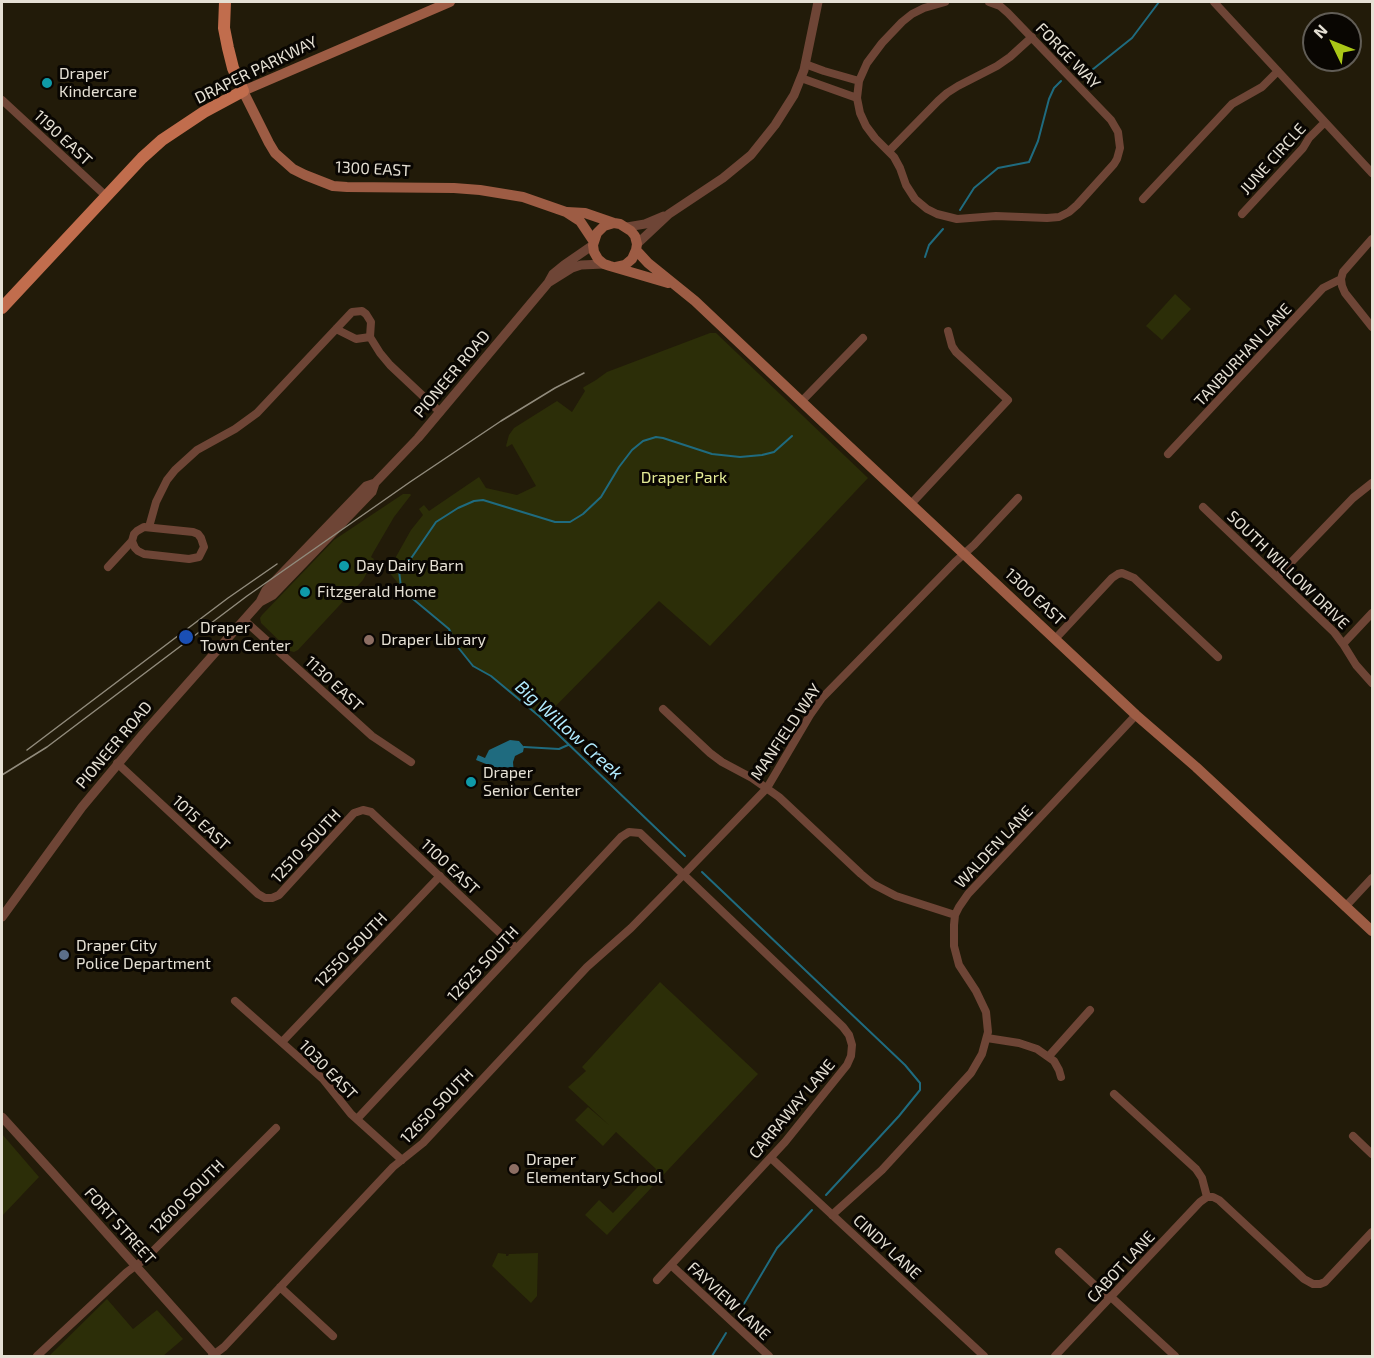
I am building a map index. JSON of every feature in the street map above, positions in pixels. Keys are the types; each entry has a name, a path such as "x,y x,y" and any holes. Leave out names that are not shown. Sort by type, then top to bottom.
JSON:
{"main road":[{"name":"1300 EAST","path":"225,2 225,28 233,68 262,132 275,153 293,169 333,186 454,188 523,198 566,212 580,221 593,243"},
{"name":"DRAPER PARKWAY","path":"2,308 105,196 162,140 204,112 243,91 450,2"},
{"name":"1300 EAST","path":"566,212 585,213 614,224"},
{"path":"614,224 627,227 635,236 637,247 632,259 625,265 616,267 604,264 594,252 593,243 597,233 604,226 614,224"},
{"name":"1300 EAST","path":"637,247 648,263 695,301 1136,715 1372,931"},
{"name":"1300 EAST","path":"616,267 677,286"}],"street":[{"path":"627,227 645,224 669,214 723,178 751,155 775,125 794,95 804,70 818,2"},
{"path":"945,2 924,8 902,22 872,55 862,72 857,98 860,112 866,126 889,152 947,93 997,66 1032,37"},
{"name":"FORGE WAY","path":"889,152 915,199 921,205 936,214 957,219 996,216 1054,218 1064,215 1073,209 1114,164 1119,154 1119,136 1110,120 1004,9 989,2"},
{"path":"1214,2 1372,173"},
{"path":"805,64 859,81"},
{"path":"1143,199 1232,104 1262,87 1278,71"},
{"path":"801,78 857,98"},
{"name":"1190 EAST","path":"2,100 105,196"},
{"name":"JUNE CIRCLE","path":"1242,214 1325,122"},
{"path":"637,247 669,214"},
{"path":"1372,239 1343,272 1341,279 1345,293 1372,327"},
{"name":"PIONEER ROAD","path":"2,917 82,807 117,764 260,602 273,595 372,492 375,483 418,438 548,283 553,274 593,243"},
{"name":"PIONEER ROAD","path":"548,283 577,266 604,264"},
{"name":"TANBURHAN LANE","path":"1168,454 1323,288 1341,279"},
{"path":"149,527 161,491 185,459 209,442 247,422 348,315 357,311 366,314 371,322 370,337 384,359 440,412"},
{"path":"336,329 356,339 370,337"},
{"path":"911,504 1008,400 956,352 948,331"},
{"path":"801,402 863,338"},
{"path":"1277,578 1353,498 1372,483"},
{"name":"MANFIELD WAY","path":"683,875 767,788 822,698 1018,498"},
{"name":"SOUTH WILLOW DRIVE","path":"1203,507 1320,618 1372,683"},
{"path":"108,567 132,541 134,534 144,527 198,534 203,542 202,553 199,557 189,560 144,554 135,548 132,541"},
{"path":"1055,639 1112,578 1122,573 1134,578 1218,657"},
{"path":"1343,644 1372,614"},
{"name":"1130 EAST","path":"244,620 372,736 411,762"},
{"path":"663,709 710,753 779,797 873,884 896,896 956,915"},
{"name":"WALDEN LANE","path":"832,1215 882,1170 979,1061 987,1038 988,1025 984,1006 959,965 953,936 956,915 968,894 1136,715"},
{"name":"1015 EAST","path":"117,764 258,894 268,898"},
{"name":"12510 SOUTH","path":"268,898 279,895 352,816 363,810"},
{"name":"1100 EAST","path":"363,810 374,815 516,948"},
{"name":"CARRAWAY LANE","path":"632,832 643,836 843,1027 852,1045 847,1065 771,1158 657,1280"},
{"name":"12625 SOUTH","path":"357,1119 621,837 632,832"},
{"name":"12650 SOUTH","path":"214,1356 389,1171 423,1143 586,967 625,934 683,875"},
{"name":"12550 SOUTH","path":"282,1042 440,876"},
{"path":"1345,907 1372,878"},
{"name":"1030 EAST","path":"235,1000 323,1079 357,1119 402,1160"},
{"path":"1049,1056 1090,1010"},
{"path":"987,1038 1037,1049 1049,1056 1056,1065 1060,1077"},
{"path":"1114,1094 1196,1169 1202,1178 1207,1197 1219,1200 1304,1279 1313,1284 1325,1282 1372,1232"},
{"name":"FORT STREET","path":"2,1117 214,1356"},
{"name":"12600 SOUTH","path":"37,1356 95,1301 145,1259 276,1128"},
{"path":"1353,1136 1372,1154"},
{"name":"CINDY LANE","path":"771,1158 984,1356"},
{"name":"CABOT LANE","path":"1055,1356 1207,1197"},
{"path":"1059,1252 1175,1356"},
{"name":"FAYVIEW LANE","path":"671,1265 769,1356"},
{"path":"280,1287 333,1336"}],"green space":[{"path":"1175,294 1191,309 1162,340 1146,326"},
{"name":"Draper Park","path":"710,333 716,333 868,478 710,646 659,601 542,720 491,676 473,666 457,646 449,629 407,594 388,571 411,530 423,515 419,509 424,505 429,511 479,477 486,488 517,495 536,486 512,444 506,446 514,428 557,401 572,412 585,391 583,388 607,372"},
{"path":"403,494 411,495 394,517 373,553 371,557 374,559 363,580 298,650 290,651 261,623 262,615 334,540"},
{"path":"660,982 758,1074 607,1235 585,1215 599,1200 613,1213 656,1169 616,1132 603,1146 575,1120 588,1107 609,1125 568,1087 586,1071 582,1067"},
{"path":"2,1134 39,1177 2,1216"},
{"path":"498,1253 508,1256 509,1254 538,1253 537,1296 531,1303 492,1266"},
{"path":"107,1299 133,1329 157,1310 183,1339 163,1356 49,1356"}],"water":[{"path":"510,740 519,741 524,747 523,752 515,756 514,775 476,760 478,755 485,758 489,750"}],"waterway":[{"name":"Big Willow Creek","path":"1087,74 1132,38 1159,2"},
{"name":"Big Willow Creek","path":"960,210 974,188 998,168 1029,162 1038,141 1049,99 1054,88 1061,81"},
{"name":"Big Willow Creek","path":"925,257 929,245 943,229"},
{"name":"Big Willow Creek","path":"685,856 539,716 491,676 473,666 457,646 449,629 401,587 399,571 412,557 436,522 474,501 483,500 555,522 570,522 583,514 601,497 619,467 632,450 643,441 656,437 663,438 712,454 740,457 774,452 792,436"},
{"path":"524,747 559,749 568,745"},
{"name":"Big Willow Creek","path":"702,872 905,1065 920,1083 920,1090 899,1116 826,1195"},
{"name":"Big Willow Creek","path":"738,1314 777,1248 812,1210"},
{"name":"Big Willow Creek","path":"712,1356 726,1333"}],"tram line":[{"path":"2,775 47,747 247,596 410,482 501,421 584,373"},
{"path":"27,750 228,598 277,564"}],"place":[{"name":"Draper Kindercare","path":"47,83"},
{"name":"Day Dairy Barn","path":"344,566"},
{"name":"Fitzgerald Home","path":"305,592"},
{"name":"Draper Town Center","path":"186,637"},
{"name":"Draper Library","path":"369,640"},
{"name":"Draper Senior Center","path":"471,782"},
{"name":"Draper City Police Department","path":"64,955"},
{"name":"Draper Elementary School","path":"514,1169"}]}
